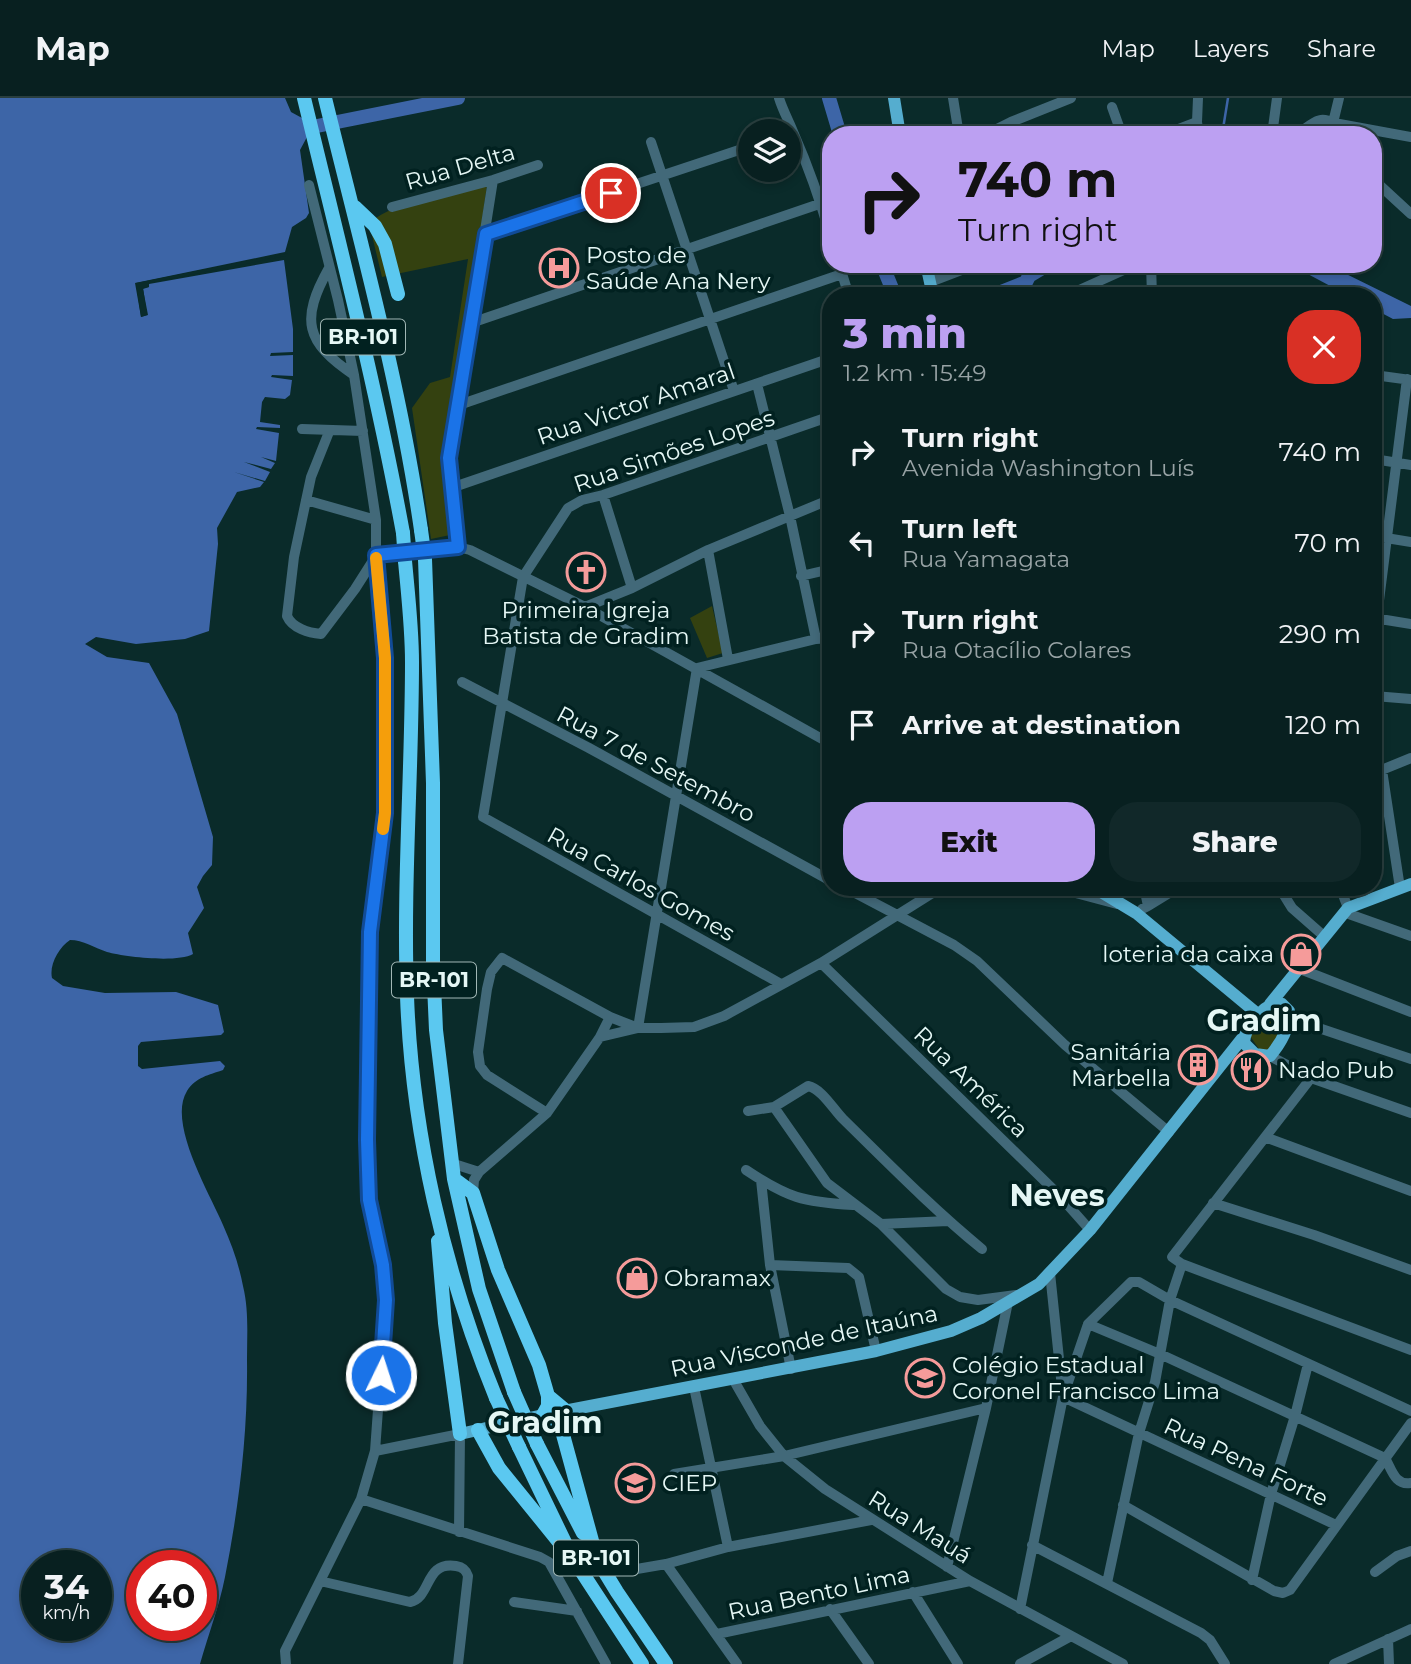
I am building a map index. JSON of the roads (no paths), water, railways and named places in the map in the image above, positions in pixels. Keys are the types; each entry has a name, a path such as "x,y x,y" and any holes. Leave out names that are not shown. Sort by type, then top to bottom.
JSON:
{"highway":[{"name":"BR-101","path":"325,100 354,205 401,413 425,559 433,783 433,976 436,1030 454,1179 479,1289 514,1392 537,1444 597,1559 666,1664"},
{"name":"BR-101","path":"305,102 368,357 403,533 412,659 406,859 407,996 414,1086 438,1218 477,1352 496,1398 572,1557 642,1664"},
{"path":"354,205 375,226 385,244 398,293"},
{"path":"454,1179 473,1193 498,1270 539,1365 548,1396 548,1406 543,1415 562,1431"},
{"path":"438,1218 442,1288 460,1434"},
{"path":"548,1396 565,1411 562,1431 597,1559"},
{"path":"478,1430 499,1468 572,1557"}],"main road":[{"path":"894,98 899,126"},
{"path":"928,273 931,287"},
{"path":"1382,896 1406,886"},
{"path":"1111,896 1137,909 1259,1015"},
{"path":"1270,1004 1347,910 1381,896"},
{"path":"1223,1062 1244,1055 1270,1056 1284,1035 1289,1015 1288,1002 1282,990"},
{"path":"1270,1004 1282,1004 1289,1015"},
{"name":"Rua Visconde de Itaúna","path":"460,1434 543,1415 876,1351 951,1331 981,1318 1039,1284 1090,1230 1270,1004"},
{"path":"1244,1036 1248,1049 1255,1054"}],"street":[{"path":"779,98 785,119"},
{"path":"953,98 958,126"},
{"path":"1003,126 1071,98"},
{"path":"1198,98 1198,126"},
{"path":"1273,126 1277,98"},
{"path":"1333,126 1339,98"},
{"path":"1112,107 1119,126"},
{"path":"1309,126 1326,119 1350,126"},
{"path":"1187,126 1197,122"},
{"path":"1382,132 1411,137"},
{"path":"651,142 734,391"},
{"path":"486,234 738,151"},
{"path":"801,152 822,194"},
{"name":"Rua Delta","path":"392,207 538,165"},
{"path":"458,547 449,458 493,180"},
{"path":"277,1664 360,1499 375,1451 386,1300 383,1265 369,1200 367,1140 370,932 385,813 385,658 376,555 376,520 354,375 309,185"},
{"path":"1382,187 1411,214"},
{"path":"471,323 822,203"},
{"path":"329,268 318,289 312,312 313,330 317,344 329,358 354,375"},
{"path":"456,406 710,321 830,273"},
{"path":"930,282 954,273"},
{"path":"1093,287 1120,273"},
{"name":"Rua Victor Amaral","path":"454,487 822,361"},
{"path":"1382,376 1409,380 1382,578"},
{"path":"757,384 790,516 816,639"},
{"name":"Rua Simões Lopes","path":"523,577 568,508 582,500 822,419"},
{"path":"302,429 329,432 363,431"},
{"path":"329,432 311,477 294,557 287,617 292,624 316,634 324,631 376,555"},
{"path":"1382,460 1411,465"},
{"path":"603,495 632,588"},
{"path":"306,500 376,520"},
{"path":"585,607 632,588 708,550 822,503"},
{"path":"1382,537 1411,542"},
{"path":"376,555 458,547 470,550 585,607 822,739"},
{"path":"708,550 728,659"},
{"path":"802,576 822,571"},
{"path":"502,704 523,577"},
{"path":"1382,619 1411,624"},
{"path":"697,668 822,639"},
{"path":"638,1028 697,668"},
{"name":"Rua 7 de Setembro","path":"462,682 822,875"},
{"path":"1382,697 1411,699"},
{"name":"Rua Carlos Gomes","path":"502,704 482,817 781,984"},
{"path":"1382,769 1411,758"},
{"path":"1382,787 1406,886"},
{"path":"860,896 954,945 977,961 1065,1045 1169,1132"},
{"path":"600,1037 638,1028 694,1027 724,1016 821,963 928,896"},
{"path":"1088,896 1137,909 1162,896"},
{"path":"1137,909 1141,896"},
{"path":"1285,896 1292,908 1325,937"},
{"path":"1343,896 1347,910 1411,936"},
{"path":"547,1113 486,1075 480,1066 478,1052 487,989 491,972 502,958 610,1017 638,1028"},
{"name":"Rua América","path":"821,963 1058,1194 1090,1230"},
{"path":"1300,969 1411,1012"},
{"path":"1289,1015 1411,1059"},
{"path":"473,1193 474,1180 479,1172 547,1113 600,1037 610,1017"},
{"path":"1270,1056 1311,1078 1411,1113"},
{"path":"1311,1078 1172,1255 1182,1264 1411,1350"},
{"path":"748,1111 774,1107 807,1086 815,1089 948,1221 982,1249"},
{"path":"774,1107 827,1183 881,1224 946,1289 960,1297 978,1300 1024,1294"},
{"path":"1265,1138 1411,1191"},
{"path":"451,1163 479,1172"},
{"path":"746,1170 792,1197 813,1202 854,1205"},
{"path":"761,1180 771,1265 791,1368"},
{"path":"1213,1203 1411,1270"},
{"path":"881,1224 948,1221"},
{"path":"1107,1583 1139,1433 1155,1382 1170,1300 1182,1264"},
{"path":"771,1265 853,1270 859,1277 876,1351"},
{"path":"1049,1273 1063,1397"},
{"path":"1020,1609 1063,1397 1088,1324 1131,1282 1139,1282 1170,1300 1411,1411"},
{"path":"947,1567 986,1408 1008,1302"},
{"path":"1088,1324 1160,1354 1385,1458 1397,1480 1405,1484 1411,1483"},
{"path":"1252,1580 1270,1494 1295,1416 1308,1364"},
{"name":"Rua Mauá","path":"733,1379 760,1426 784,1456 816,1483 970,1581 1123,1664"},
{"path":"694,1387 728,1547"},
{"name":"Rua Pena Forte","path":"1063,1397 1336,1525"},
{"path":"674,1474 784,1456 986,1408"},
{"path":"1123,1505 1252,1580 1283,1593 1290,1590 1411,1423"},
{"path":"459,1532 460,1434"},
{"name":"Rua Visconde de Itaúna","path":"375,1451 460,1434"},
{"path":"360,1499 549,1562 606,1664"},
{"path":"631,1570 666,1564 728,1547 871,1520"},
{"path":"1032,1545 1201,1633 1210,1640 1225,1664"},
{"path":"1375,1572 1397,1556 1411,1551"},
{"path":"666,1564 737,1664"},
{"path":"320,1581 410,1602 419,1597 438,1568 459,1566 466,1570 468,1576 458,1664"},
{"name":"Rua Bento Lima","path":"717,1634 970,1581"},
{"path":"913,1592 958,1664"},
{"path":"514,1602 578,1611"},
{"path":"830,1609 869,1664"},
{"path":"1334,1664 1411,1629"},
{"path":"1020,1664 1071,1636"},
{"path":"1388,1639 1389,1664"},
{"path":"285,1651 286,1664"}],"water":[{"path":"0,98 285,98 291,112 302,118 307,137 300,150 309,213 292,227 285,252 135,283 141,317 148,315 143,289 149,287 149,284 284,260 293,329 293,352 271,353 270,356 293,355 293,376 271,377 292,380 290,395 285,399 265,397 262,402 260,422 280,425 280,428 256,429 279,433 276,461 261,457 275,463 271,469 244,462 270,472 265,481 234,472 264,482 260,487 237,492 217,528 218,544 209,631 185,639 136,644 96,637 85,644 107,657 149,663 177,714 213,837 212,865 197,887 204,908 188,933 193,954 164,959 138,957 107,952 70,940 56,957 51,973 52,978 63,986 105,993 176,992 218,1005 224,1032 221,1035 141,1042 138,1046 138,1066 142,1069 220,1061 225,1066 223,1070 194,1083 187,1091 182,1105 186,1139 235,1255 246,1304 247,1387 244,1442 230,1550 217,1609 217,1550 126,1550 126,1641 207,1641 200,1664 0,1664"},
{"path":"1306,273 1344,273 1373,287 1332,287"},
{"path":"1382,292 1411,306 1411,318 1393,319 1382,313"}],"waterway":[{"path":"307,128 458,98"},
{"path":"829,98 837,126"},
{"path":"1223,126 1228,98"},
{"path":"886,273 891,287"},
{"path":"1014,287 1026,282 1034,273"}],"place":[{"name":"Posto de Saúde Ana Nery","path":"559,268"},
{"name":"Primeira Igreja Batista de Gradim","path":"586,572"},
{"name":"loteria da caixa","path":"1301,954"},
{"name":"Sanitária Marbella","path":"1198,1065"},
{"name":"Nado Pub","path":"1251,1070"},
{"name":"Obramax","path":"637,1278"},
{"name":"Colégio Estadual Coronel Francisco Lima","path":"925,1378"},
{"name":"CIEP","path":"635,1483"}],"district":[{"name":"Gradim","path":"1264,1021"},
{"name":"Neves","path":"1057,1196"},
{"name":"Gradim","path":"545,1423"}]}
